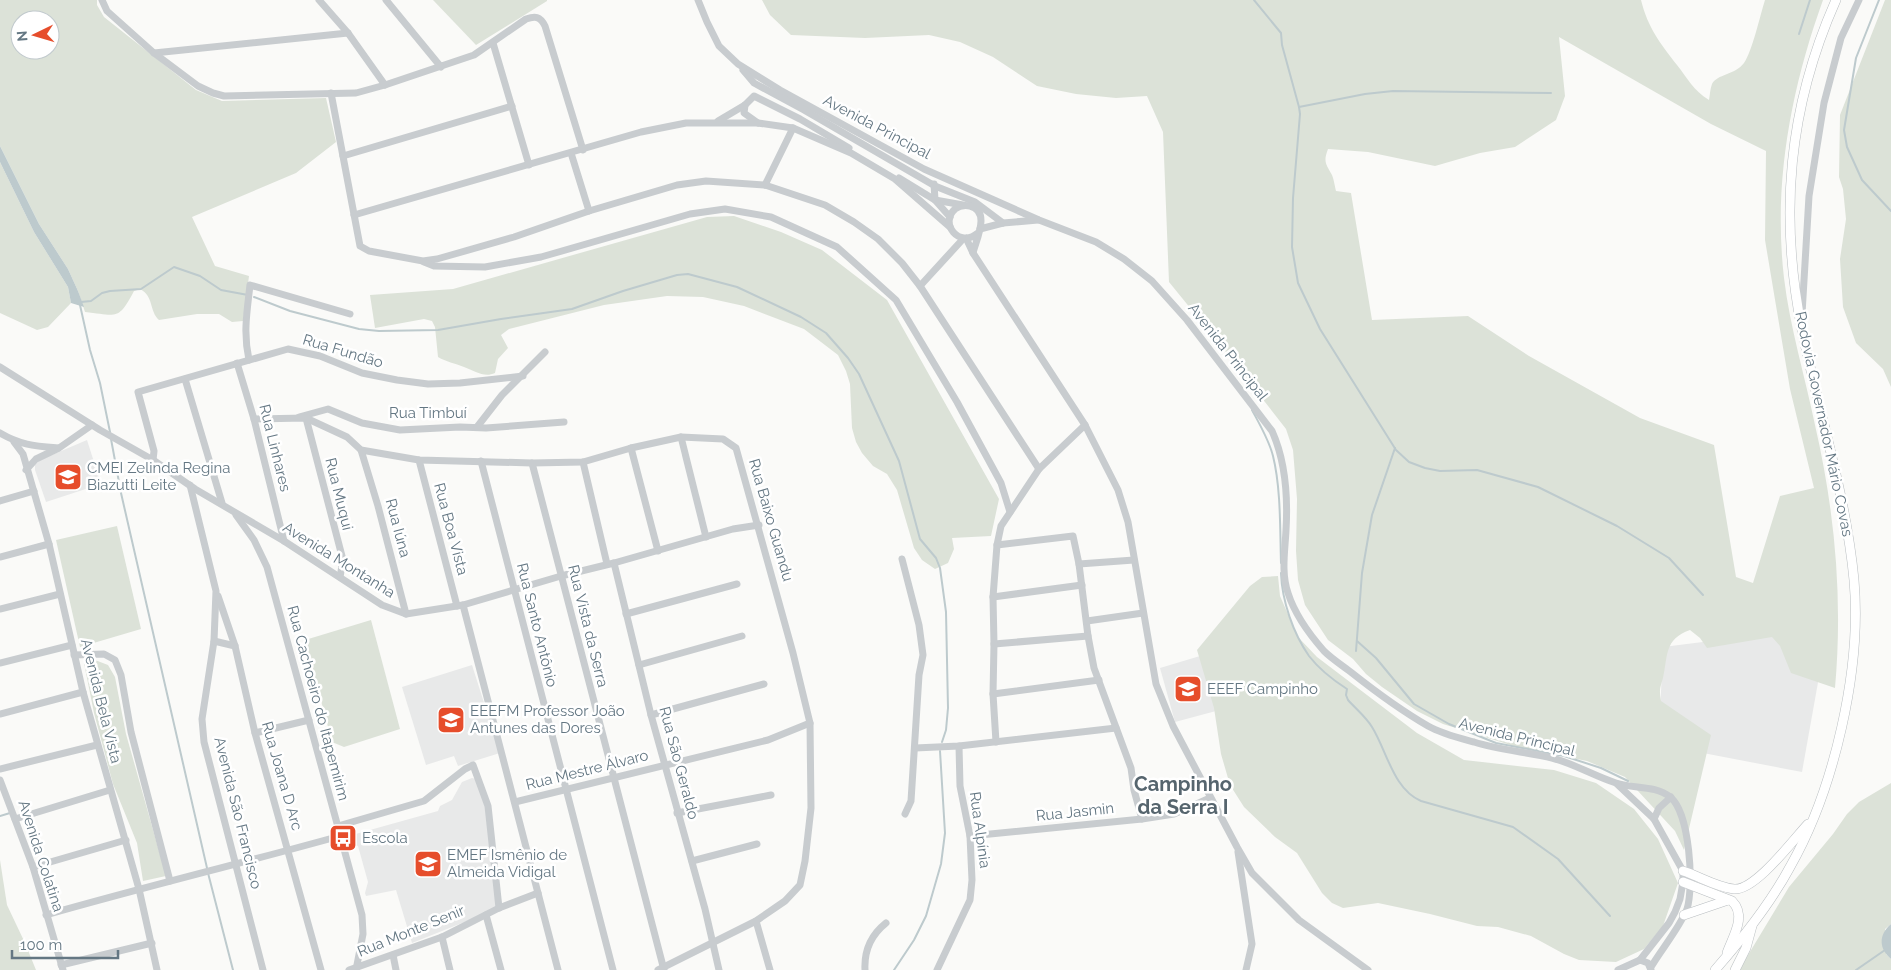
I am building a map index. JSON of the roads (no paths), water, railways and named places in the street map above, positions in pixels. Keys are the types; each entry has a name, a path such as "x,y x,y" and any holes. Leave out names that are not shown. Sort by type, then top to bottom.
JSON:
{"main road":[{"name":"Rodovia Governador Mário Covas","path":"1715,970 1753,922 1790,869 1821,800 1836,749 1848,694 1854,639 1854,583 1849,540 1838,481 1802,327 1791,251 1789,215 1790,183 1803,92 1836,0"},
{"path":"1687,872 1728,888 1744,888 1751,884 1774,861 1813,819"},
{"path":"1687,884 1728,900 1737,906 1740,912 1739,921 1724,960"},
{"path":"1684,915 1728,900"},
{"path":"1735,970 1746,948 1753,922"}],"street":[{"path":"102,0 107,11 154,53 198,86 224,96 356,93 474,55 526,19 534,16 542,20 582,150"},
{"path":"319,0 348,33 385,85"},
{"path":"386,0 441,66"},
{"name":"Avenida Principal","path":"698,0 706,22 719,46 738,64 780,90 924,169 1039,220 1096,242 1124,259 1152,280 1187,320 1272,431 1283,462 1287,495 1284,565 1287,592 1307,631 1326,652 1377,693 1429,726 1475,743 1567,762 1617,783 1642,787 1671,797"},
{"path":"1802,327 1809,196 1824,103 1841,38 1859,0"},
{"path":"154,53 348,33"},
{"path":"493,43 529,165"},
{"path":"738,64 754,84 804,110 1003,223"},
{"path":"331,93 360,246 364,250 424,261 434,266 485,267 541,258 690,214 726,209 772,217 837,247 896,300 957,402 1002,483 1010,512"},
{"path":"716,122 745,105 754,96 800,119 935,200 950,217"},
{"path":"745,105 744,113 758,123"},
{"path":"343,156 512,106"},
{"path":"800,119 804,110"},
{"path":"354,215 661,127 686,123 716,122 758,123 793,128 851,153 895,179 950,227 955,235 965,238 972,237 979,231 1003,223 1039,220"},
{"path":"766,185 793,128"},
{"path":"851,138 855,130"},
{"path":"571,153 589,211"},
{"path":"924,169 935,186 935,200"},
{"path":"424,261 514,237 656,190 706,181 766,185 825,205 854,222 878,240 902,263 920,286 1039,469"},
{"path":"935,200 974,205"},
{"path":"950,227 950,217 955,209 963,205"},
{"path":"973,253 982,222 980,213 974,205"},
{"path":"920,286 965,238"},
{"path":"965,238 1085,425 1118,490 1128,522 1156,684 1173,726 1210,798 1252,873 1299,920 1368,970"},
{"path":"249,360 245,341 245,326 250,285 350,314"},
{"name":"Rua Fundão","path":"153,460 154,451 138,392 288,349 320,356 362,373 428,384 460,383 523,376"},
{"path":"477,427 502,395 545,352"},
{"name":"Rua Linhares","path":"237,363 254,419 284,541"},
{"name":"Avenida Montanha","path":"0,367 284,541 382,605 406,614 460,605 706,536 759,525"},
{"path":"185,379 222,503"},
{"name":"Rua Timbuí","path":"296,418 328,409 362,423 400,430 486,428 564,422"},
{"name":"Rua Baixo Guandu","path":"254,419 306,418 347,437 361,450 419,460 532,463 583,462 631,448 681,437 723,439 736,448 759,525 810,723 811,808 800,885 785,901 756,921 662,969"},
{"name":"Rua Muqui","path":"306,418 343,560 340,577"},
{"path":"26,470 36,459 59,448 92,425"},
{"path":"996,742 993,694 993,596 997,546 1001,526 1039,469 1085,425"},
{"path":"0,433 14,442 59,448"},
{"path":"681,437 706,536"},
{"name":"Avenida Bela Vista","path":"14,442 23,454 26,470 49,544 83,692 126,840 157,970"},
{"path":"631,448 658,551"},
{"name":"Rua Iúna","path":"361,450 378,506 406,614"},
{"name":"Rua Boa Vista","path":"419,460 515,802 558,970"},
{"name":"Rua Santo Antônio","path":"480,461 612,970"},
{"name":"Rua São Geraldo","path":"583,462 610,564 626,614 719,970"},
{"name":"Rua Vista da Serra","path":"532,463 662,969"},
{"name":"Avenida São Francisco","path":"190,485 216,591 214,641 202,719 204,742 263,970"},
{"path":"0,500 34,491"},
{"name":"Rua Cachoeiro do Itapemirim","path":"234,512 254,540 267,567 362,915 363,934 354,969"},
{"path":"997,546 1073,536 1079,564 1094,668 1131,768 1134,790 1142,819"},
{"path":"0,557 49,544"},
{"path":"902,559 919,625 923,655 911,801 905,814"},
{"path":"1079,564 1134,560"},
{"path":"626,614 737,584"},
{"path":"993,596 1082,585"},
{"name":"Rua Joana D Arc","path":"216,591 235,646 255,733 321,970"},
{"path":"0,609 60,594"},
{"path":"1087,621 1143,613"},
{"path":"639,665 742,636"},
{"path":"994,644 1088,636"},
{"path":"214,641 235,646"},
{"path":"0,663 72,646"},
{"path":"74,656 104,654 115,660 121,675 131,732 170,880"},
{"path":"993,694 1099,680"},
{"path":"651,715 764,684"},
{"path":"0,714 83,692"},
{"path":"255,733 309,720"},
{"name":"Rua Mestre Álvaro","path":"515,802 768,740 810,723"},
{"path":"915,748 959,746 1116,728"},
{"path":"0,769 97,745"},
{"name":"Rua Alpínia","path":"937,970 970,900 972,880 970,836 960,786 959,746"},
{"path":"338,826 424,801 465,768 472,765 488,806 499,908"},
{"name":"Avenida Colatina","path":"0,780 33,867 62,967"},
{"name":"Avenida Principal","path":"1617,783 1654,819 1687,872"},
{"path":"15,818 110,790"},
{"path":"677,813 770,796"},
{"path":"1618,970 1644,960 1651,968 1684,915 1688,904 1684,821 1671,797 1659,808 1654,819"},
{"name":"Rua Jasmin","path":"970,836 1142,819 1174,814 1210,798"},
{"path":"46,915 170,880 204,874 340,836"},
{"path":"33,867 126,840"},
{"path":"692,861 757,844"},
{"path":"1237,847 1252,944 1246,970"},
{"path":"1243,881 1252,873"},
{"path":"1632,970 1669,923 1687,884"},
{"name":"Rua Monte Senir","path":"354,969 442,937 499,908 538,893"},
{"path":"486,915 501,970"},
{"path":"756,921 770,970"},
{"path":"865,970 864,962 875,932 886,923"},
{"path":"442,937 450,970"},
{"path":"62,967 152,943"},
{"path":"392,956 396,970"}],"waterway":[{"path":"1254,0 1281,33 1282,45 1299,107 1292,247 1298,283 1320,329 1396,450 1409,462 1425,468 1440,471 1477,470 1538,487 1617,526 1669,558 1703,595"},
{"path":"1799,34 1810,0"},
{"path":"1879,0 1856,58 1844,130 1847,147 1862,180 1891,211"},
{"path":"1299,107 1365,94 1393,91 1551,93"},
{"path":"81,302 91,301 102,293 110,291 141,289 174,267 200,276 221,290 248,295"},
{"path":"254,297 290,311 359,329 379,331 438,330 572,309 623,291 677,275 688,274 737,287 801,317 826,333 859,374 899,461 920,539 936,558 940,568 946,612 948,708 946,730 942,742"},
{"path":"80,305 100,383 110,432"},
{"path":"1252,410 1269,444 1276,468 1280,509 1281,563"},
{"path":"111,439 121,493 207,868"},
{"path":"1356,651 1362,573 1372,515 1395,448"},
{"path":"1281,573 1286,606 1293,627 1303,647 1322,670 1347,689 1346,695 1348,700 1372,727 1397,779 1404,788 1421,801 1513,827 1558,859 1610,916"},
{"path":"1357,641 1376,658 1414,704 1449,724 1496,743 1564,756 1601,768 1628,781"},
{"path":"894,970 914,940 926,916 941,864 945,833 940,751"},
{"path":"0,816 10,813"},
{"path":"208,873 233,970"},
{"path":"1856,970 1885,950"}],"place":[{"name":"CMEI Zelinda Regina Biazutti Leite","path":"68,477"},
{"name":"EEEF Campinho","path":"1188,689"},
{"name":"EEEFM Professor João Antunes das Dores","path":"451,720"},
{"name":"Escola","path":"343,838"},
{"name":"EMEF Ismênio de Almeida Vidigal","path":"428,864"}],"district":[{"name":"Campinho da Serra I","path":"1183,796"}]}
